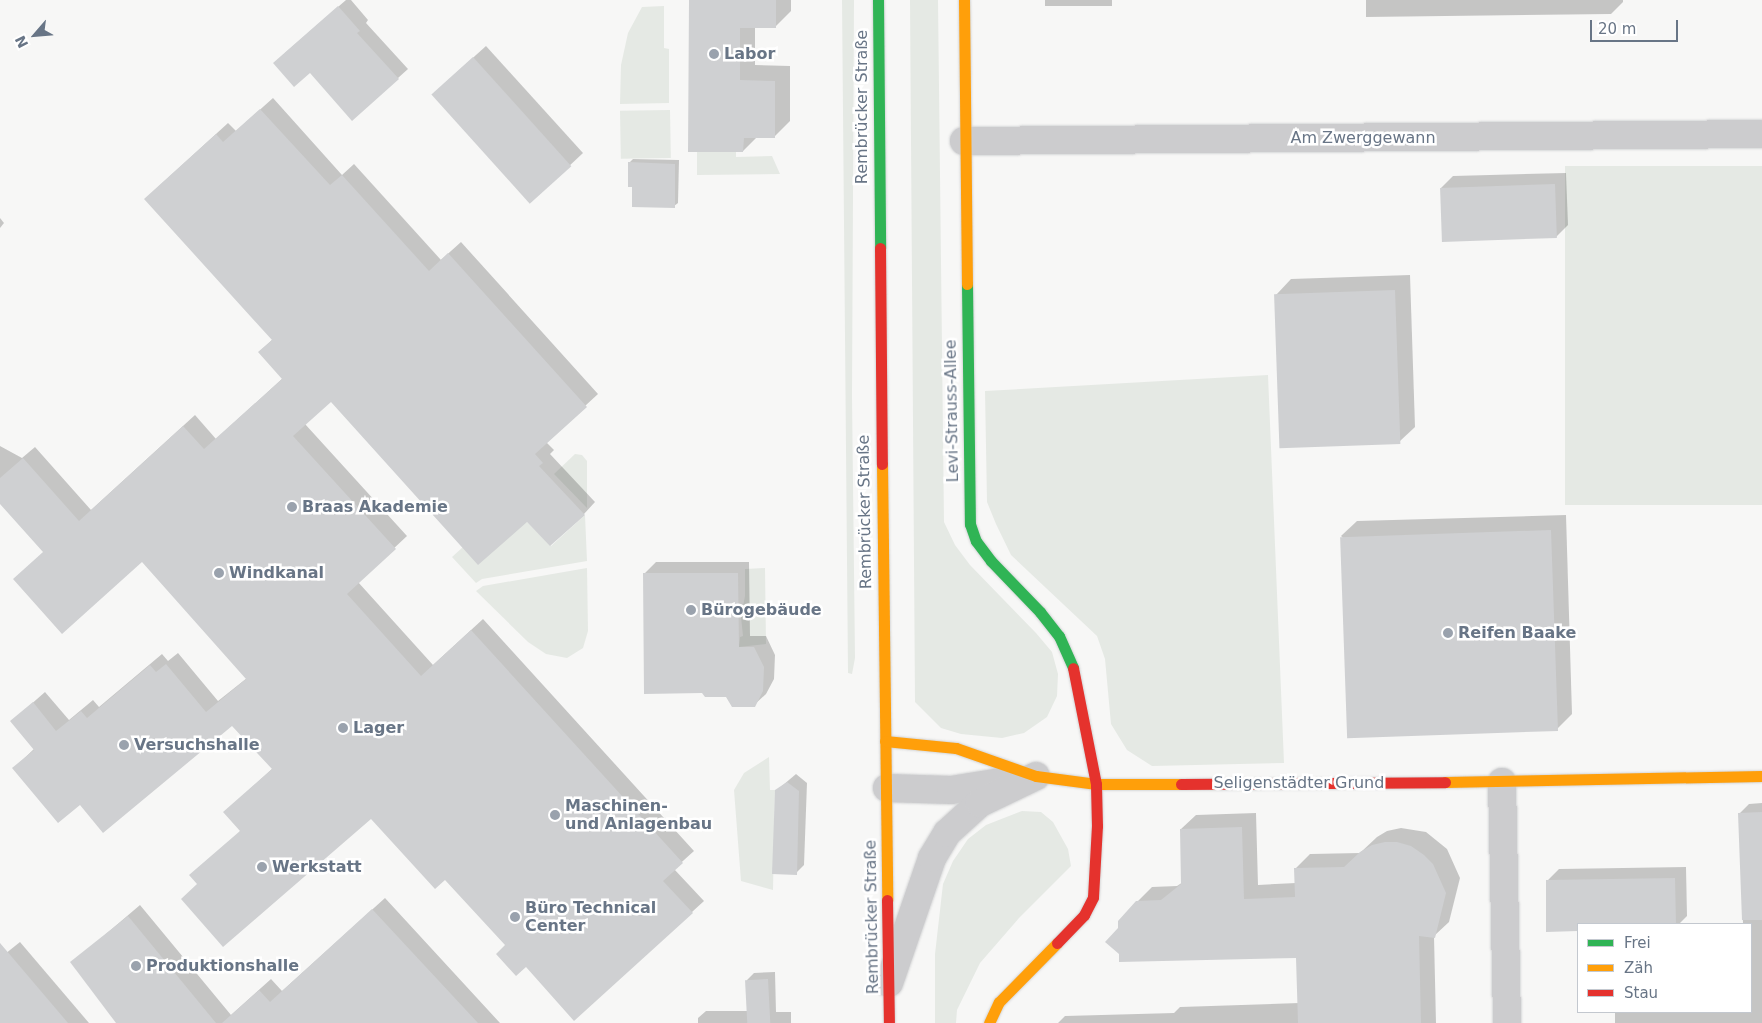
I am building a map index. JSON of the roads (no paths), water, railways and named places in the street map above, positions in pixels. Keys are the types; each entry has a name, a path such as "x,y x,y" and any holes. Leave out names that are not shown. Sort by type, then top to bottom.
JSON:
{"street":[{"name":"Rembrücker Straße","path":"878,0 878,176 889,1023"},
{"name":"Levi-Strauss-Allee","path":"964,0 964,141 970,524 976,541 991,561 1040,612 1059,636 1070,657 1078,684 1096,784"},
{"name":"Am Zwerggewann","path":"964,141 1762,134"},
{"name":"Seligenstädter Grund","path":"885,741 956,748 1036,776 1096,784 1502,782 1762,776"},
{"path":"887,788 952,790 1036,776"},
{"path":"889,984 932,858 947,833 980,803 1036,776"},
{"path":"1502,782 1507,1023"},
{"path":"989,1023 999,1002 1084,915 1093,897 1097,853 1096,784"}],"place":[{"name":"Labor","path":"714,54"},
{"name":"Braas Akademie","path":"292,507"},
{"name":"Windkanal","path":"219,573"},
{"name":"Bürogebäude","path":"691,610"},
{"name":"Reifen Baake","path":"1448,633"},
{"name":"Lager","path":"343,728"},
{"name":"Versuchshalle","path":"124,745"},
{"name":"Maschinen- und Anlagenbau","path":"555,815"},
{"name":"Werkstatt","path":"262,867"},
{"name":"Büro Technical Center","path":"515,917"},
{"name":"Produktionshalle","path":"136,966"}]}
